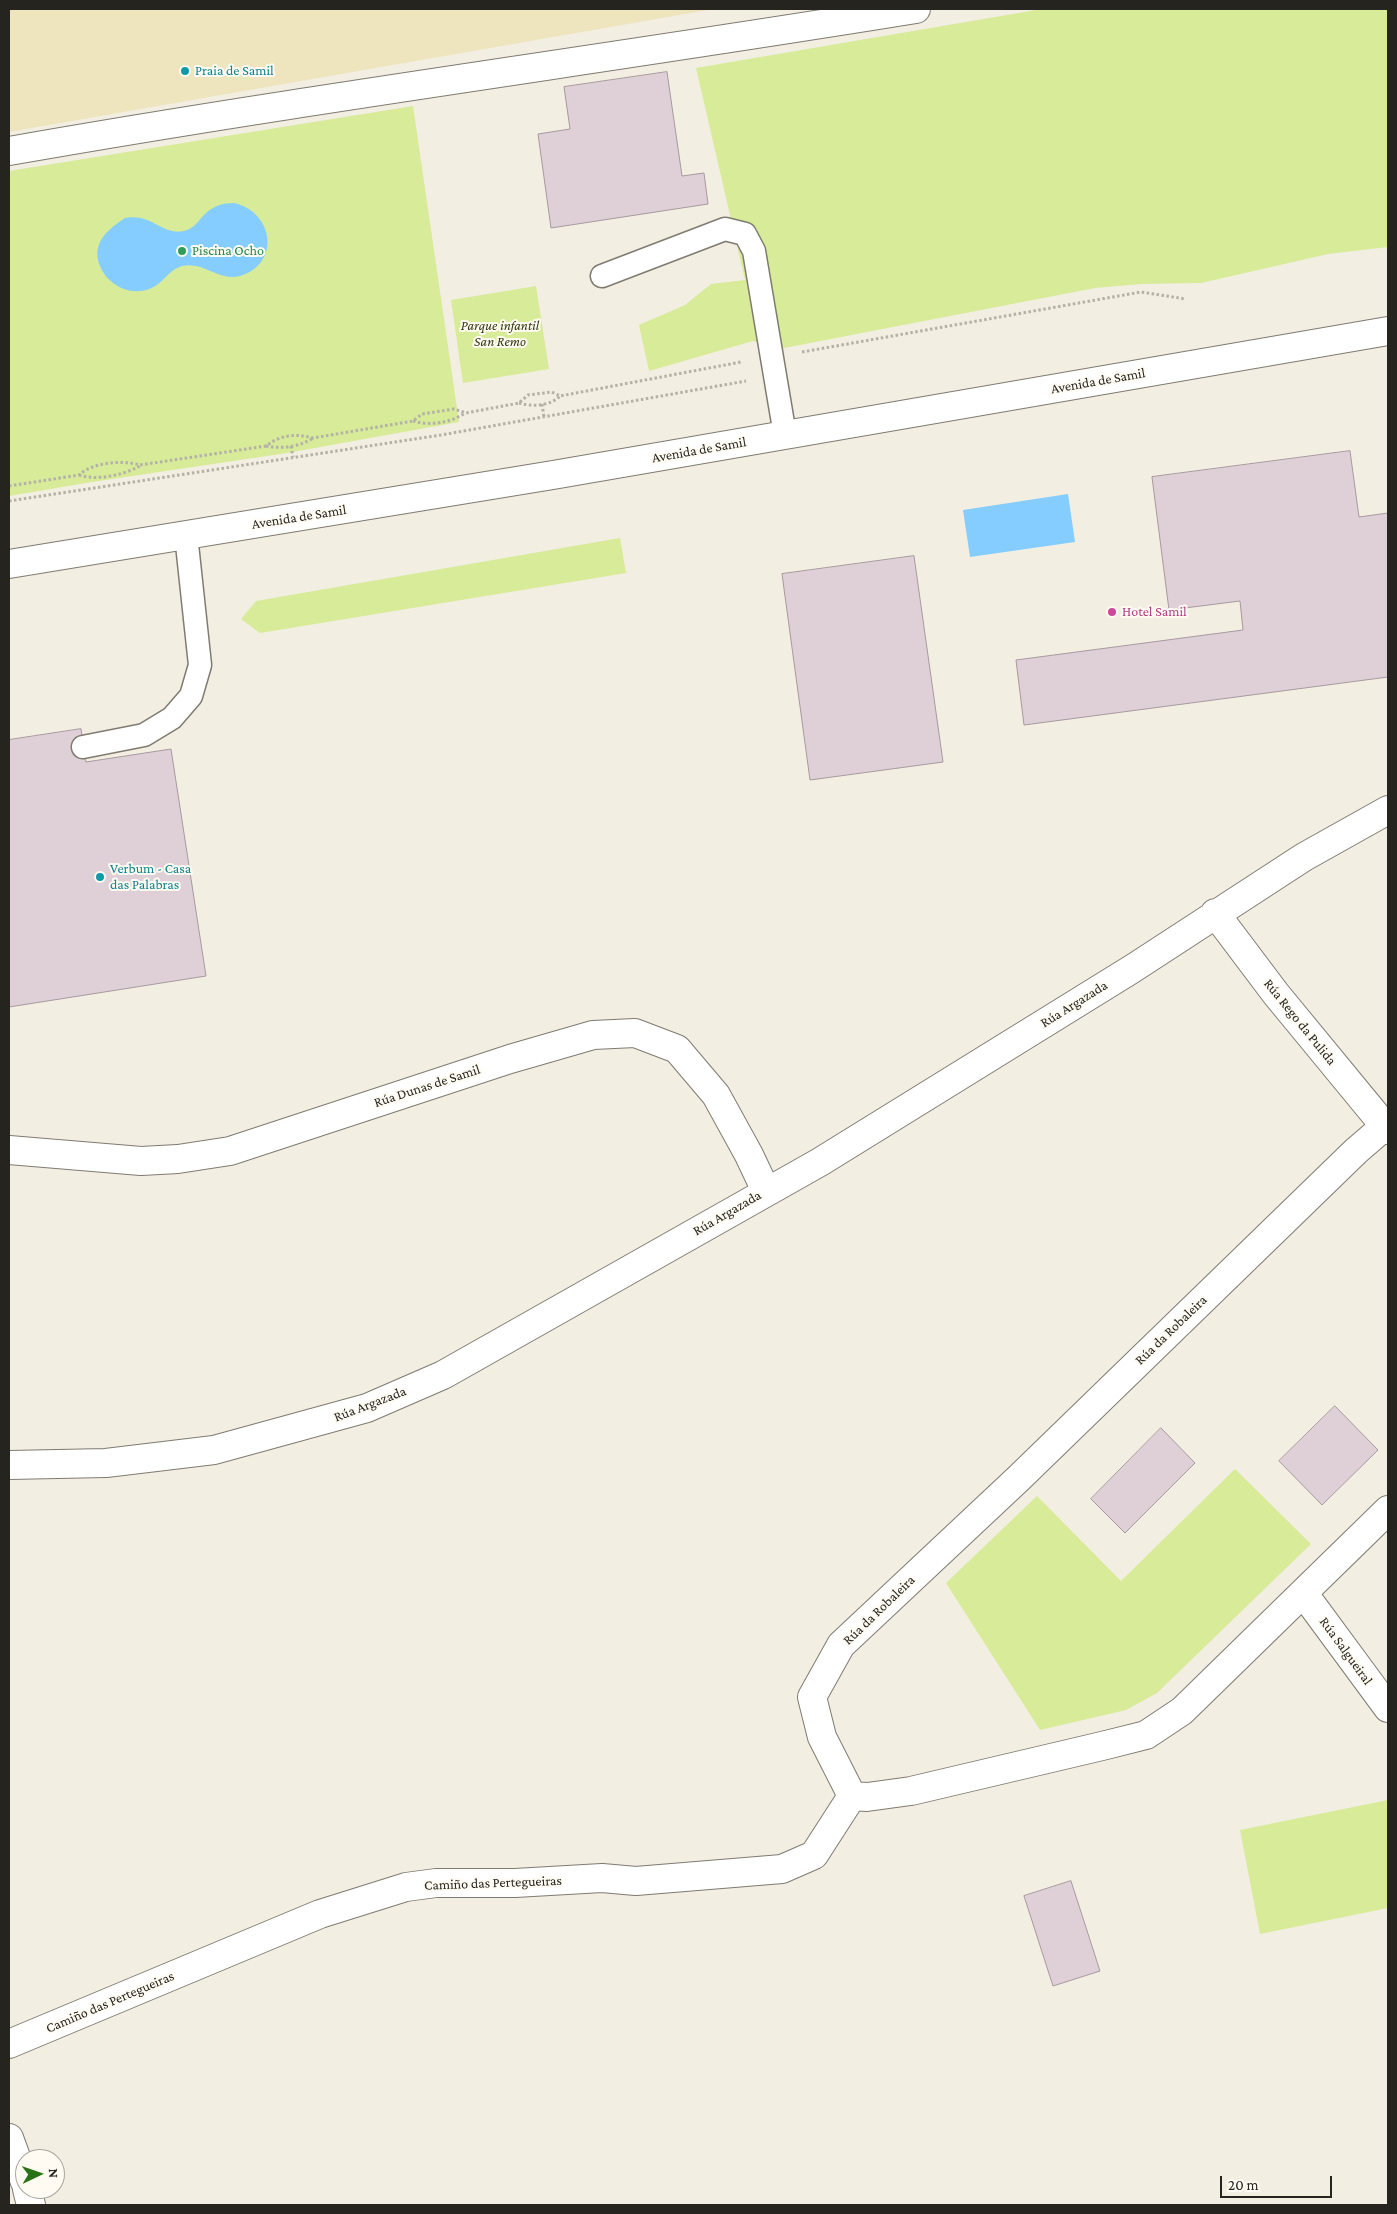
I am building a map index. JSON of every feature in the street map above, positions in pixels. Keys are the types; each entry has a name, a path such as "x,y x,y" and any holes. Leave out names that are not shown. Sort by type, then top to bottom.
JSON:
{"street":[{"path":"9,151 189,120 723,40 916,9"},
{"name":"Avenida de Samil","path":"9,564 785,435 1388,331"},
{"name":"Rúa Argazada","path":"9,1465 106,1463 214,1450 367,1408 443,1375 846,1146 1132,968 1304,857 1388,810"},
{"name":"Rúa Rego da Pulida","path":"1215,913 1276,994 1387,1128"},
{"name":"Rúa Dunas de Samil","path":"9,1150 141,1161 178,1159 230,1151 510,1058 593,1035 635,1034 677,1049 716,1094 750,1155 766,1191"},
{"name":"Rúa da Robaleira","path":"852,1796 822,1737 812,1697 841,1644 1019,1478 1356,1151 1387,1128"},
{"path":"852,1796 867,1797 911,1791 1146,1735 1182,1711 1388,1510"},
{"name":"Rúa Salgueiral","path":"1304,1594 1388,1708"},
{"name":"Camiño das Pertegueiras","path":"9,2044 320,1914 406,1887 436,1883 602,1878 636,1881 782,1869 814,1855 852,1796"},
{"path":"9,2138 15,2154"}],"lane":[{"path":"602,276 725,229 745,234 754,251 785,435"},
{"path":"83,747 144,735 172,718 191,696 200,665 186,535"}],"path":[{"path":"9,486 79,474 86,469 126,461 140,465 266,446 278,448 302,445 313,438 413,421 424,424 454,420 466,413 520,403 530,406 542,404 555,401 560,396 758,359 773,366 800,352 1141,292 1186,299"},
{"path":"9,501 441,435 748,381"},
{"path":"520,403 528,395 552,392 560,396"},
{"path":"542,404 544,417"},
{"path":"413,421 422,414 454,409 466,413"},
{"path":"266,446 276,438 301,435 313,438"},
{"path":"291,446 293,457"},
{"path":"79,474 88,478 128,473 140,465"}],"green space":[{"path":"1042,9 1388,9 1388,247 1328,254 1201,283 1141,284 1095,288 779,349 753,341 649,371 639,325 685,305 711,284 745,280 696,68"},
{"path":"413,106 459,422 287,453 9,496 9,171"},
{"name":"Parque infantil San Remo","path":"536,286 549,369 463,383 451,300"},
{"path":"620,538 626,573 260,633 241,619 256,601"},
{"path":"1235,1469 1311,1544 1157,1693 1126,1710 1040,1730 946,1583 1037,1496 1121,1581"},
{"path":"1388,1800 1388,1908 1260,1934 1240,1830"}],"sand":[{"name":"Praia de Samil","path":"9,9 714,9 9,132"}],"water":[{"name":"Piscina Ocho","path":"234,203 247,208 258,217 264,227 267,238 267,250 262,261 253,270 240,276 232,277 197,266 182,266 172,271 158,284 149,289 131,291 114,284 101,269 97,253 98,246 104,235 125,218 134,217 150,221 176,232 184,231 194,226 211,209 222,204"},
{"path":"1068,494 1075,542 970,557 963,510"}],"building":[{"path":"667,72 682,176 704,173 708,204 551,228 538,134 570,129 564,87"},
{"path":"1350,451 1359,517 1388,513 1388,677 1024,725 1016,660 1243,630 1240,601 1169,610 1152,477"},
{"path":"914,556 943,762 810,780 782,574"},
{"name":"Verbum - Casa das Palabras","path":"81,729 86,762 171,749 206,976 9,1007 9,740"},
{"path":"1335,1406 1378,1450 1322,1505 1279,1461"},
{"path":"1161,1428 1195,1463 1125,1533 1091,1499"},
{"path":"1071,1881 1100,1971 1053,1986 1024,1896"}],"place":[{"name":"Praia de Samil","path":"185,71"},
{"name":"Piscina Ocho","path":"182,251"},
{"name":"Hotel Samil","path":"1112,612"},
{"name":"Verbum - Casa das Palabras","path":"100,877"}]}
